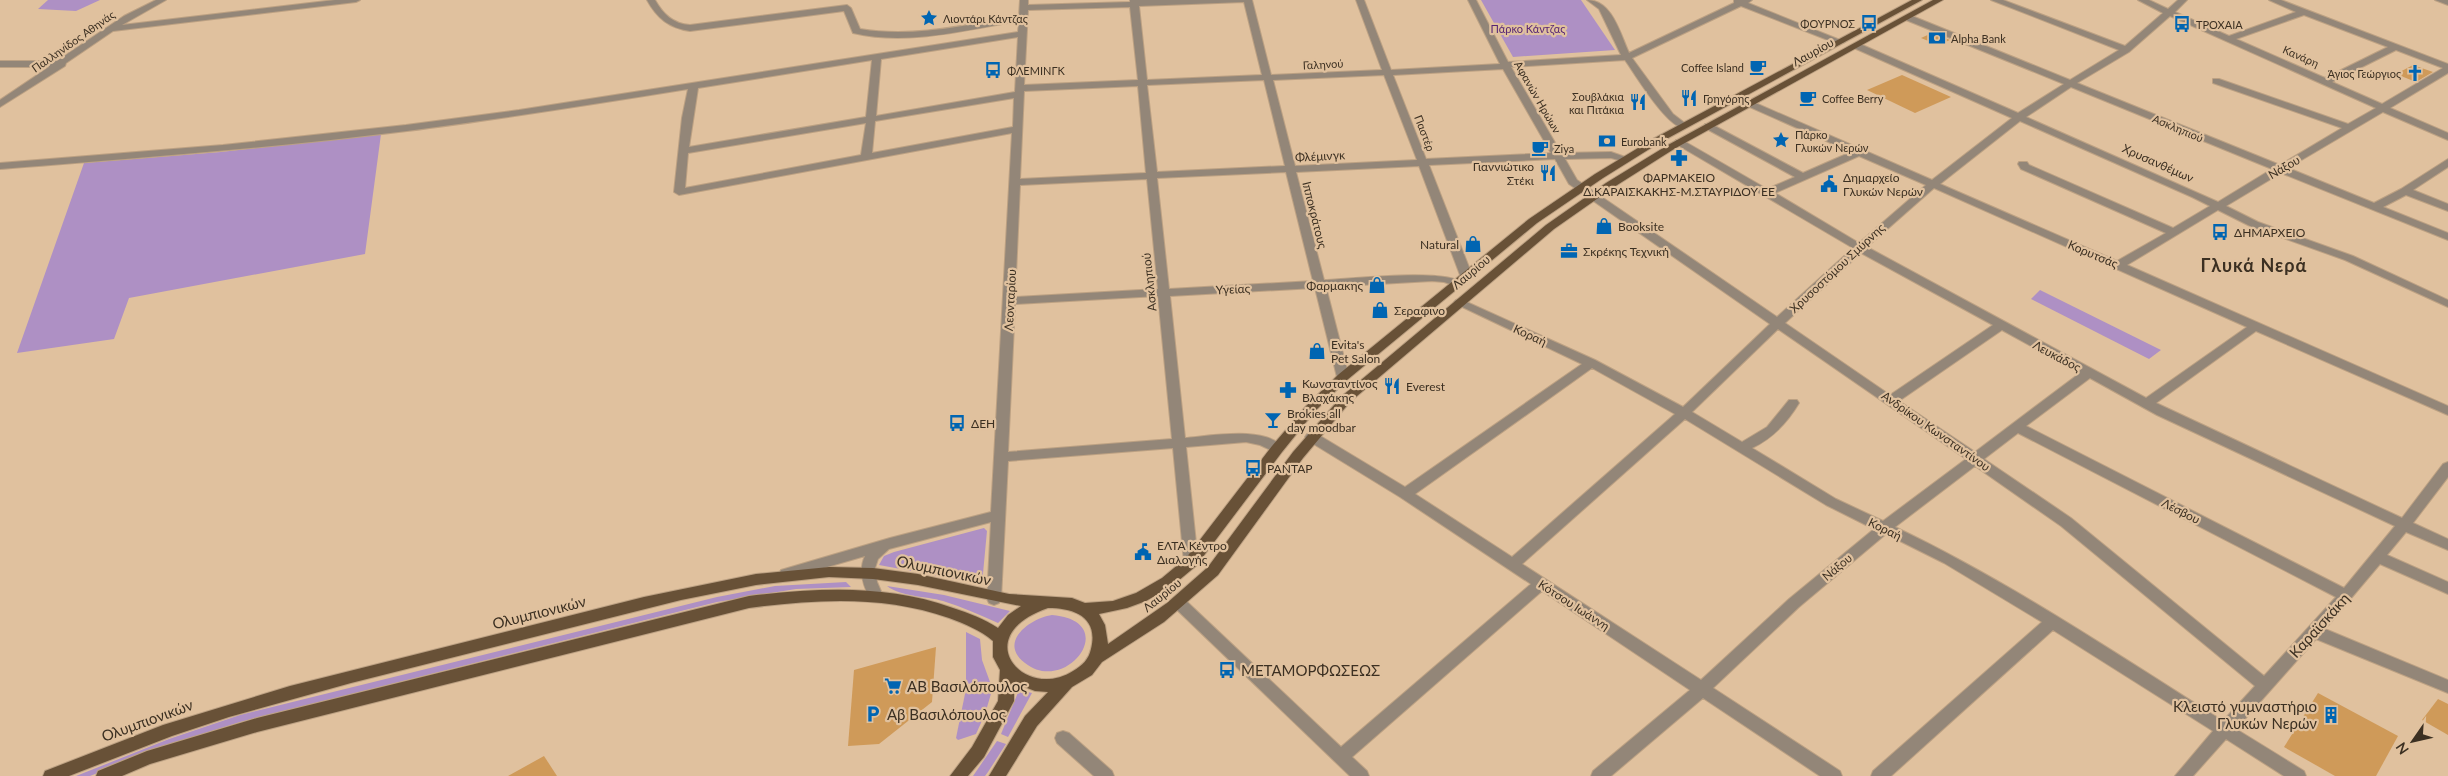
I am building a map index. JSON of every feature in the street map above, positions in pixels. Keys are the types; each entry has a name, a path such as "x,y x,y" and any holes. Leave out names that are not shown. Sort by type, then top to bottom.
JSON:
{"main road":[{"name":"Λαυρίου","path":"1048,602 1062,602 1082,609 1102,610 1148,595 1176,577 1191,562 1277,448 1311,408 1343,377 1534,220 1626,159 1683,126 1918,0"},
{"name":"Λαυρίου","path":"1007,671 1016,678 1034,685 1056,685 1086,671 1097,657 1144,630 1179,604 1213,571 1312,437 1359,388 1550,227 1594,196 1679,142 1939,0"},
{"name":"Ολυμπιονικών","path":"51,776 148,737 263,700 652,602 784,575 827,572 868,574 920,581 994,599 1020,602 1048,602"},
{"path":"104,776 147,758 257,725 749,602 808,595 876,596 912,602 954,613 990,629 1000,638"},
{"path":"958,776 978,752 1006,700 1007,671 999,651 1000,638 1007,625 1019,614 1048,602"},
{"name":"Λαυρίου","path":"1082,609 1098,623 1102,635 1097,657"},
{"name":"Λαυρίου","path":"997,776 1031,721 1069,680"}],"street":[{"name":"Παλληνίδος Αθηνάς","path":"0,104 62,64 127,18 162,0"},
{"path":"254,11 272,0"},
{"path":"111,29 356,0"},
{"path":"651,0 665,21 674,26 690,28 847,8 856,31 874,36 899,35 1024,9 1134,2 1246,0"},
{"name":"Ιπποκράτους","path":"1246,0 1343,377"},
{"name":"Παστέρ","path":"1360,0 1423,164 1461,279"},
{"name":"Αφανών Ηρώων","path":"1472,0 1505,65 1573,182 1594,196"},
{"path":"1591,0 1603,8 1627,57 1670,116 1683,126"},
{"path":"1995,0 2126,50"},
{"name":"Κανάρη","path":"2142,0 2231,38 2448,137"},
{"name":"Χρυσοστόμου Σμύρνης","path":"1513,564 1684,413 1859,247 1931,184 2019,117 2070,83 2126,50 2182,0"},
{"path":"2273,0 2448,68"},
{"path":"2439,0 2448,3"},
{"path":"1627,57 1740,1 1841,42"},
{"name":"Ασκληπιού","path":"1134,2 1191,562"},
{"name":"Λεονταρίου","path":"994,599 1024,9"},
{"path":"2231,38 2303,12"},
{"name":"Ασκληπιού","path":"1909,18 2279,170 2448,237"},
{"path":"0,166 223,148 406,128 1023,34"},
{"name":"Χρυσανθέμων","path":"1857,46 2259,226 2359,262 2399,283 2448,304"},
{"path":"2327,81 2395,47"},
{"path":"866,157 871,120 870,106 874,92 877,56"},
{"name":"Γαληνού","path":"683,151 871,120 1020,91 1143,82 1493,68 1505,65 1627,57"},
{"path":"0,64 62,64"},
{"name":"Νάξου","path":"2119,265 2448,68"},
{"path":"2216,81 2350,128"},
{"path":"694,85 687,118 679,192 1018,129"},
{"name":"Κορυτσάς","path":"1737,98 2448,411"},
{"path":"1708,126 1803,177"},
{"name":"Λευκάδος","path":"1679,142 1859,247 2000,326 2146,404 2448,545"},
{"path":"1767,193 1859,152"},
{"name":"Φλέμινγκ","path":"1015,182 1423,164 1558,156 1611,155 1626,159"},
{"path":"2375,207 2405,191 2448,162"},
{"path":"2023,164 2025,167 2056,182 2173,232"},
{"path":"2405,191 2448,208"},
{"name":"Ανδρίκου Κωνσταντίνου","path":"1594,196 1976,458 2066,522 2265,685"},
{"name":"Υγείας","path":"1009,301 1432,278 1461,279"},
{"name":"Κοραή","path":"1460,302 1591,363 1684,413 1831,502 1949,559 2298,776"},
{"path":"1891,400 2000,326"},
{"path":"2146,404 2256,326"},
{"path":"1405,494 1591,363"},
{"name":"Νάξου","path":"1599,776 1702,689 1794,603 1884,528 2088,373"},
{"path":"1742,448 1771,432 1783,420 1793,403"},
{"name":"Λέσβου","path":"2017,427 2346,596"},
{"name":"Κότσου Ιωάννη","path":"1312,437 1513,564 1834,776"},
{"path":"1002,457 1246,438 1263,441 1277,448"},
{"name":"Καραϊσκάκη","path":"2183,776 2346,596 2448,467"},
{"path":"784,575 890,543 999,515"},
{"path":"876,596 868,574 872,555 890,543"},
{"path":"2378,557 2448,588"},
{"path":"1341,757 1542,583"},
{"path":"1179,604 1361,776"},
{"path":"1879,776 2052,622"},
{"path":"2313,631 2448,687"},
{"path":"1063,738 1106,776"}],"green space":[{"path":"48,0 100,0 76,11 38,9"},
{"name":"Πάρκο Κάντζας","path":"1481,0 1581,0 1615,50 1513,57"},
{"path":"381,134 365,254 129,298 114,339 17,353 84,163 221,152"},
{"path":"2040,290 2161,350 2149,359 2031,299"},
{"path":"984,528 987,531 982,584 879,565 884,556 894,552"},
{"path":"846,582 851,587 796,589 717,602 240,722 169,745 90,776 76,776 169,739 240,715 717,597 775,586"},
{"path":"887,586 944,595 1010,611 998,623 950,603 906,594"},
{"path":"1052,615 1073,620 1084,630 1085,642 1080,654 1070,664 1056,670 1041,671 1025,663 1017,655 1014,647 1020,632 1027,626"},
{"path":"966,632 980,639 982,660 990,682 966,684"},
{"path":"993,687 985,714 976,734 958,740 956,738 966,689"},
{"path":"1019,690 1032,693 1008,737 1001,734"},
{"path":"997,741 1006,744 988,772 985,776 973,776"}],"building":[{"name":"Alpha Bank","path":"1932,33 1950,40 1938,45 1921,38"},
{"name":"Άγιος Γεώργιος","path":"2413,65 2433,72 2416,82 2396,74"},
{"path":"1902,75 1951,97 1915,113 1867,90"},
{"name":"ΑΒ Βασιλόπουλος","path":"936,647 932,702 879,744 848,746 854,670"},
{"name":"Κλειστό γυμναστήριο Γλυκών Νερών","path":"2318,693 2398,736 2376,776 2335,776 2284,747"},
{"path":"2438,699 2448,704 2448,735 2422,720"},
{"path":"544,756 557,776 508,776"}],"place":[{"name":"Λιοντάρι Κάντζας","path":"929,18"},
{"name":"ΦΟΥΡΝΟΣ","path":"1869,23"},
{"name":"ΤΡΟΧΑΙΑ","path":"2182,24"},
{"name":"Alpha Bank","path":"1937,38"},
{"name":"Coffee Island","path":"1758,67"},
{"name":"ΦΛΕΜΙΝΓΚ","path":"993,70"},
{"name":"Άγιος Γεώργιος","path":"2415,73"},
{"name":"Γρηγόρης","path":"1689,98"},
{"name":"Coffee Berry","path":"1808,98"},
{"name":"Σουβλάκια και Πιτάκια","path":"1638,102"},
{"name":"Πάρκο Γλυκών Νερών","path":"1781,140"},
{"name":"Eurobank","path":"1607,141"},
{"name":"Ziya","path":"1540,148"},
{"name":"ΦΑΡΜΑΚΕΙΟ Δ.ΚΑΡΑΙΣΚΑΚΗΣ-Μ.ΣΤΑΥΡΙΔΟΥ ΕΕ","path":"1679,158"},
{"name":"Γιαννιώτικο Στέκι","path":"1548,173"},
{"name":"Δημαρχείο Γλυκών Νερών","path":"1829,184"},
{"name":"Booksite","path":"1604,226"},
{"name":"ΔΗΜΑΡΧΕΙΟ","path":"2220,232"},
{"name":"Natural","path":"1473,244"},
{"name":"Σκρέκης Τεχνική","path":"1569,251"},
{"name":"Φαρμακης","path":"1377,285"},
{"name":"Σεραφινο","path":"1380,310"},
{"name":"Evita's Pet Salon","path":"1317,351"},
{"name":"Everest","path":"1392,386"},
{"name":"Κωνσταντίνος Βλαχάκης","path":"1288,390"},
{"name":"Brokies all day moodbar","path":"1273,420"},
{"name":"ΔΕΗ","path":"957,423"},
{"name":"ΡΑΝΤΑΡ","path":"1253,468"},
{"name":"ΕΛΤΑ Κέντρο Διαλογής","path":"1143,552"},
{"name":"ΜΕΤΑΜΟΡΦΩΣΕΩΣ","path":"1227,670"},
{"name":"ΑΒ Βασιλόπουλος","path":"893,686"},
{"name":"Αβ Βασιλόπουλος","path":"873,714"},
{"name":"Κλειστό γυμναστήριο Γλυκών Νερών","path":"2331,715"}],"district":[{"name":"Γλυκά Νερά","path":"2254,265"}]}
